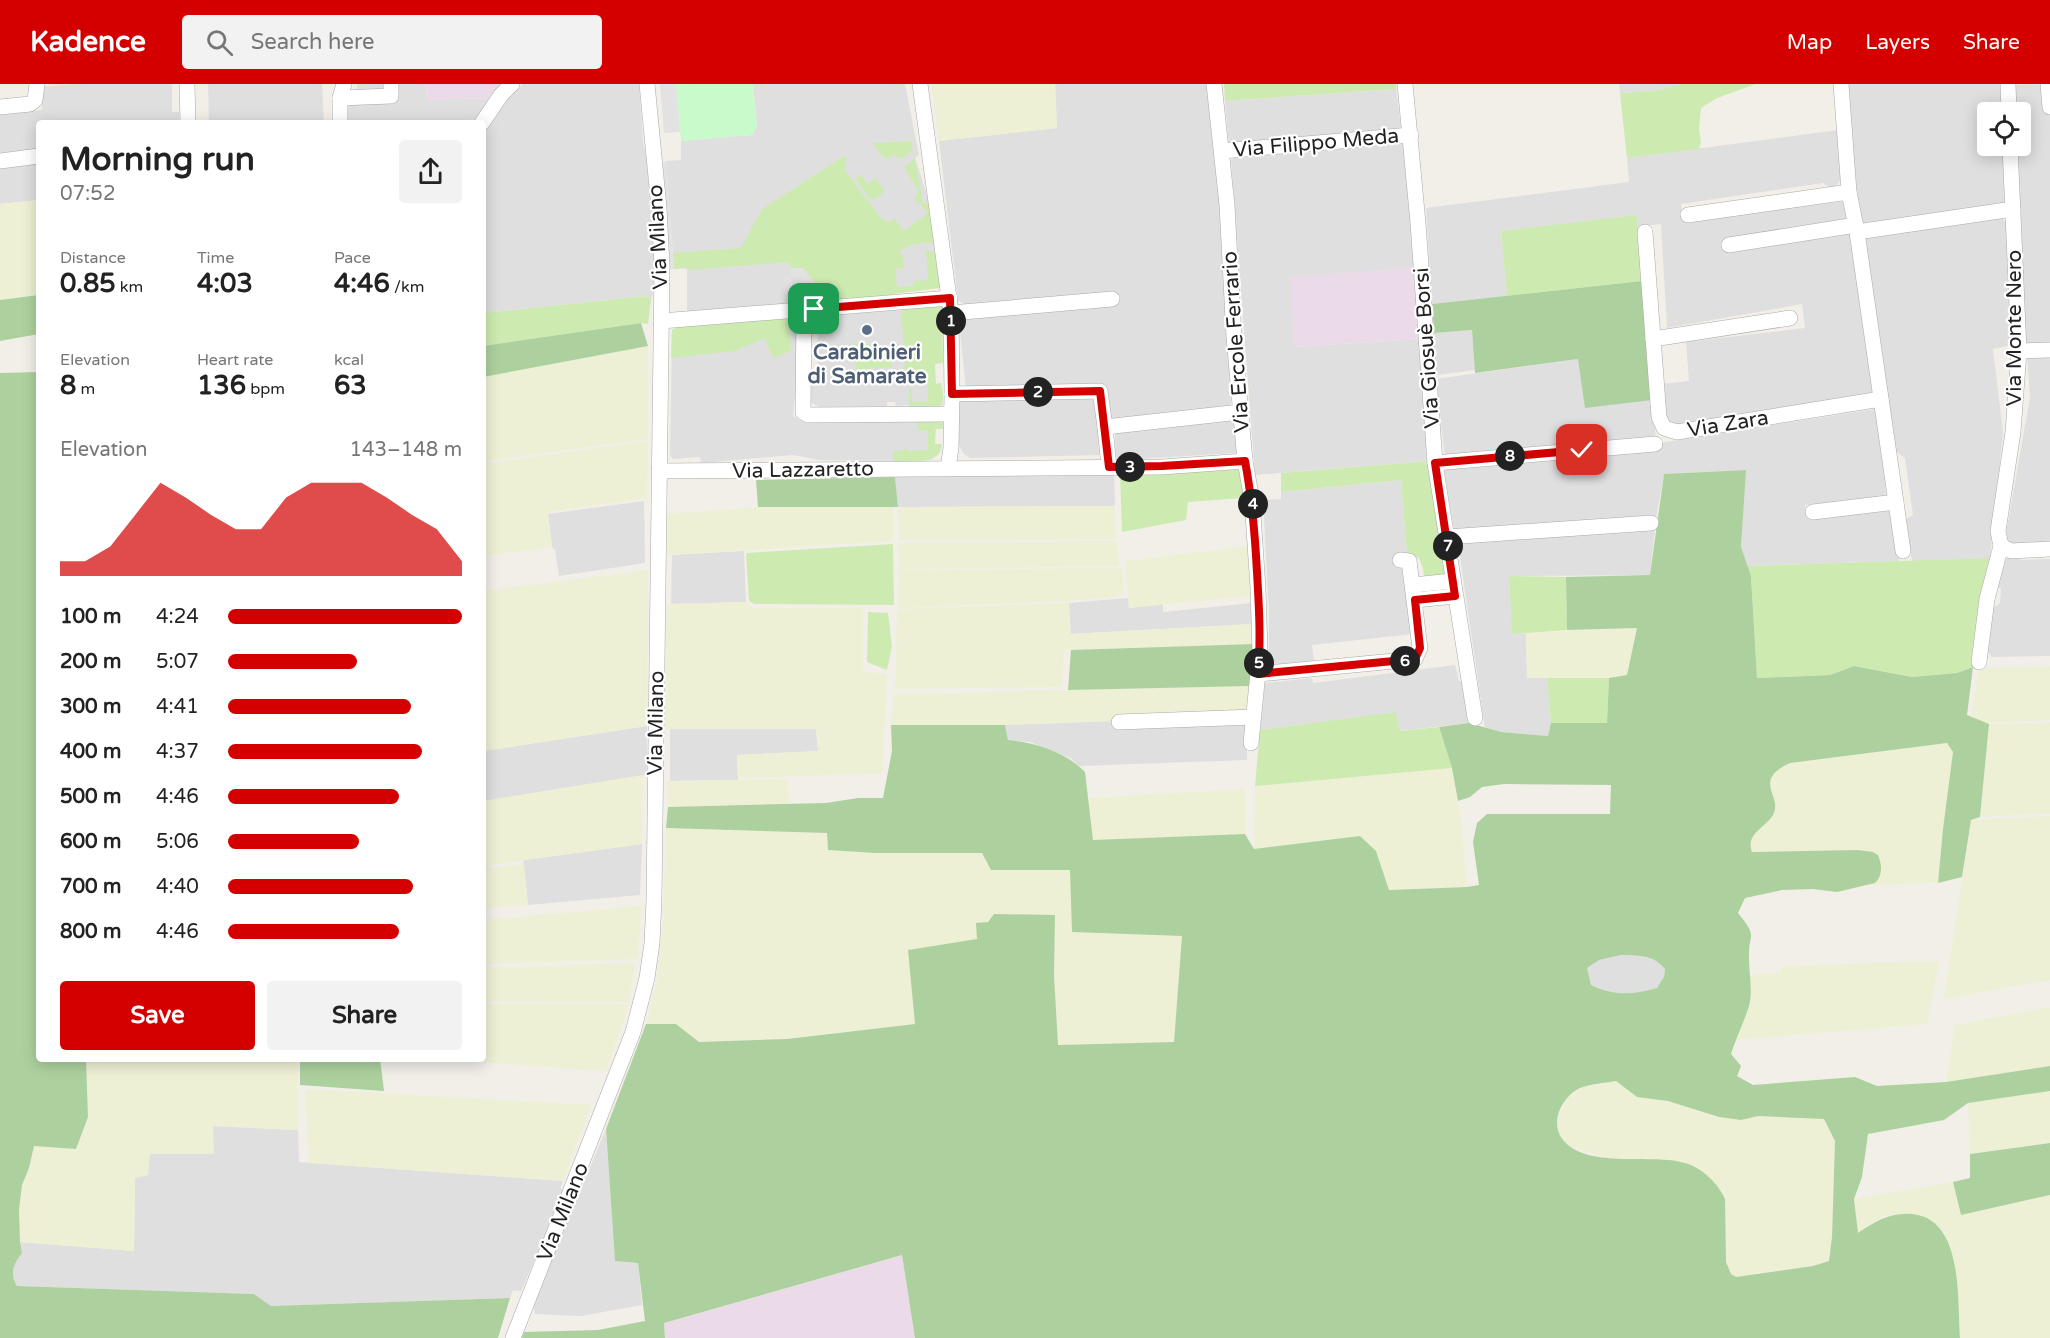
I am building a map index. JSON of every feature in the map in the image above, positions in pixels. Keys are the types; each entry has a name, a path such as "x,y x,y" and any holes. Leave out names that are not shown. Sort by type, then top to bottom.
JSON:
{"street":[{"path":"0,107 30,104 35,100 37,84"},
{"path":"187,84 188,120"},
{"path":"340,120 342,91 391,96 391,84"},
{"path":"484,120 494,103 512,84"},
{"name":"Via Milano","path":"513,1338 627,1049 647,978 652,943 662,267 648,84"},
{"path":"920,84 950,305 952,394 948,468"},
{"name":"Via Ercole Ferrario","path":"1214,84 1222,151 1240,412 1252,500 1257,577 1260,651 1251,743"},
{"name":"Via Giosuè Borsi","path":"1405,84 1411,135 1435,463 1475,718"},
{"path":"1841,84 1849,192 1903,551"},
{"path":"2008,84 2008,102"},
{"path":"2049,84 2050,107"},
{"name":"Via Filippo Meda","path":"1222,151 1411,135"},
{"path":"0,161 36,156"},
{"name":"Via Monte Nero","path":"1979,662 1987,599 2001,546 1998,531 2013,432 2019,351 2010,156"},
{"path":"1688,216 1849,192"},
{"path":"1729,245 2013,209"},
{"name":"Via Zara","path":"1645,232 1659,417 1664,428 1677,432 1881,399"},
{"path":"661,321 804,309 1112,299"},
{"path":"804,309 803,412 808,415 951,414"},
{"path":"1653,339 1790,318"},
{"path":"2019,351 2050,350"},
{"path":"952,394 1100,391 1109,467"},
{"path":"1105,428 1240,412"},
{"path":"1435,463 1655,444"},
{"name":"Via Lazzaretto","path":"658,471 1109,467 1245,461"},
{"path":"1814,512 1896,502"},
{"path":"1446,537 1651,523"},
{"path":"2001,546 2011,551 2050,549"},
{"path":"1258,674 1415,659 1420,648 1413,585 1409,561 1400,560"},
{"path":"1413,585 1454,589"},
{"path":"1415,600 1454,589"},
{"path":"1119,722 1253,717"}],"shaded area":[{"path":"72,84 172,84 172,112 179,112 179,120 36,120 36,152 0,157 0,115 42,110 42,87"},
{"path":"208,84 322,84 324,120 209,120"},
{"path":"357,84 426,84 427,100 491,98 475,120 348,120 347,101 357,100"},
{"path":"426,84 504,84 491,98 427,100"},
{"path":"523,84 639,84 657,277 651,300 646,296 486,313 486,129 494,114"},
{"path":"660,84 676,84 680,132 664,133"},
{"path":"753,84 905,84 919,155 915,158 930,204 939,288 820,289 820,304 687,313 687,270 674,269 666,161 681,160 681,141 752,135 757,125"},
{"path":"1055,84 1208,84 1222,219 1231,408 1109,419 1106,389 966,389 959,321 964,316 964,305 958,300 939,141 1057,128"},
{"path":"1619,84 1681,84 1654,91 1620,93"},
{"path":"1848,84 2001,84 2002,102 1977,102 1977,156 2005,156 2007,200 2002,205 1861,226"},
{"path":"2050,84 2050,543 2009,545 2005,540 2030,397 2017,156 2031,156 2031,102 2015,102 2014,85"},
{"path":"1396,89 1401,128 1229,145 1225,101"},
{"path":"1838,130 1842,178 1837,185 1830,188 1823,183 1681,204 1683,221 1847,201 1875,392 1872,397 1679,427 1666,421 1663,384 1689,381 1686,342 1805,328 1802,304 1667,328 1661,224 1638,227 1637,216 1501,231 1507,296 1432,304 1426,208 1629,182 1627,158"},
{"path":"1405,141 1415,267 1294,347 1419,339 1429,461 1255,475 1231,160"},
{"path":"36,160 36,200 0,204 0,165"},
{"path":"666,161 674,269 669,270 663,164"},
{"path":"2001,217 2006,223 2012,345 1993,349 2003,432 1990,558 1912,561 1906,519 1913,515 1905,458 1895,451 1863,237"},
{"path":"1415,267 1419,339 1294,347 1291,277"},
{"path":"790,268 803,268 820,290 810,291 802,285 801,277 791,276"},
{"path":"791,276 793,293 786,294 784,277"},
{"path":"927,306 932,364 936,384 941,383 942,405 909,409 909,405 896,406 895,402 887,402 887,406 819,407 810,402 811,374 817,373 818,316"},
{"path":"799,316 793,416 800,420 943,422 943,429 936,429 935,444 942,444 939,454 931,460 908,461 819,460 793,455 701,463 700,457 673,459 670,456 672,330"},
{"path":"1472,330 1475,370 1437,375 1434,333"},
{"path":"1578,359 1652,400 1656,439 1445,457 1436,379"},
{"path":"1091,398 1097,405 1099,455 970,458 959,446 958,406 961,401"},
{"path":"1875,409 1879,412 1886,497 1805,505 1807,518 1891,509 1899,561 1747,566 1741,547 1745,470 1664,474 1656,518 1459,532 1454,529 1444,468 1659,443"},
{"path":"1233,419 1236,422 1238,450 1234,453 1120,460 1116,457 1115,434 1117,431"},
{"path":"1114,474 1115,506 898,507 895,477"},
{"path":"1401,480 1407,554 1396,556 1397,567 1405,567 1413,634 1312,645 1314,661 1269,665 1269,613 1263,500 1281,499 1281,492"},
{"path":"644,501 645,563 559,576 555,550 552,547 548,514"},
{"path":"1655,528 1650,575 1509,576 1513,634 1526,633 1527,677 1547,678 1551,723 1548,736 1501,732 1485,728 1458,543"},
{"path":"744,551 746,602 671,604 672,555"},
{"path":"2018,557 2021,560 2050,559 2050,656 1992,657 1989,654 1993,608 2000,603 2001,588 1997,588 2005,559"},
{"path":"1128,598 1129,608 1163,604 1163,612 1252,603 1253,624 1070,634 1069,603"},
{"path":"1455,665 1459,681 1463,681 1469,723 1400,731 1396,713 1260,730 1265,683 1312,678 1313,683"},
{"path":"1113,721 1113,728 1247,722 1247,760 1079,766 1070,758 1030,742 1008,740 1005,725"},
{"path":"647,726 647,775 486,801 486,751"},
{"path":"670,729 816,729 818,751 737,755 738,780 670,781"},
{"path":"642,844 640,895 528,905 523,860"},
{"path":"1621,955 1646,956 1659,961 1665,969 1664,977 1658,988 1623,994 1605,992 1591,985 1587,968 1599,960"},
{"path":"212,1126 298,1130 299,1162 563,1181 560,1188 565,1190 521,1291 513,1290 510,1298 271,1306 254,1294 17,1286 12,1279 14,1263 22,1252 20,1242 134,1251 135,1178 150,1154 213,1153"},
{"path":"606,1129 615,1261 638,1263 642,1305 581,1316 535,1314 533,1305"},
{"path":"902,1255 915,1338 665,1338 664,1323"}],"green space":[{"path":"676,84 753,84 757,126 752,135 681,141"},
{"path":"931,84 1055,84 1057,128 939,141"},
{"path":"1224,84 1396,84 1396,89 1225,101"},
{"path":"1681,84 1756,84 1717,98 1701,108 1699,149 1627,158 1620,93 1654,91"},
{"path":"911,141 913,150 901,159 893,155 888,159 883,157 872,143"},
{"path":"844,156 847,159 846,172 881,218 889,222 895,219 904,231 928,213 914,198 919,191 905,169 905,166 915,158 923,203 930,204 935,242 910,245 900,251 903,255 904,268 895,269 897,287 913,286 914,281 928,280 926,250 938,255 941,284 939,288 893,294 893,299 820,304 820,289 803,268 790,268 789,262 689,270 685,266 674,269 673,253 741,248 762,209"},
{"path":"861,175 868,184 875,178 885,191 875,199 870,199 855,179"},
{"path":"36,200 36,295 0,300 0,204"},
{"path":"1637,215 1642,281 1507,296 1501,231"},
{"path":"1642,281 1652,400 1585,408 1578,359 1475,373 1472,330 1434,333 1432,304"},
{"path":"36,295 36,335 0,341 0,300"},
{"path":"646,296 651,300 648,324 641,323 486,346 486,313"},
{"path":"940,305 942,307 943,363 935,364 936,384 941,383 943,403 940,408 909,409 909,389 912,389 912,402 928,402 927,373 911,372 910,376 903,376 905,366 901,308"},
{"path":"789,317 791,351 773,358 764,338 735,351 671,358 672,330 679,325"},
{"path":"641,323 648,346 486,376 486,346"},
{"path":"877,342 880,361 891,360 892,367 856,370 854,344 876,344"},
{"path":"648,346 648,439 486,461 486,376"},
{"path":"36,372 36,1062 86,1062 88,1117 76,1149 34,1146 22,1185 19,1209 22,1253 14,1269 13,1277 17,1286 254,1294 271,1306 510,1298 498,1338 0,1338 0,373"},
{"path":"941,420 943,429 935,429 935,444 942,444 936,456 923,461 893,461 893,451 928,450 928,431 919,431 917,421"},
{"path":"648,441 647,498 548,512 552,547 486,556 486,464"},
{"path":"1429,461 1446,574 1424,576 1419,558 1407,554 1401,480 1281,492 1281,473"},
{"path":"1238,469 1242,476 1242,498 1188,502 1186,520 1122,532 1120,473"},
{"path":"1746,470 1741,547 1751,576 1757,678 1830,675 1854,666 1912,677 1957,673 1973,667 1967,715 1989,724 1980,817 1971,820 1962,877 1938,883 1953,752 1947,743 1790,763 1778,770 1772,777 1770,783 1775,810 1771,818 1753,837 1752,852 1858,850 1873,852 1878,855 1881,873 1875,883 1837,892 1813,889 1782,890 1745,898 1738,913 1751,935 1749,959 1751,994 1749,1006 1731,1054 1741,1066 1737,1076 1753,1085 1855,1077 1877,1086 1946,1082 2050,1066 2050,1091 1968,1103 1944,1120 1868,1134 1862,1177 1854,1199 1858,1233 1884,1218 1898,1214 1913,1214 1930,1219 1941,1231 1949,1246 1954,1264 1960,1338 915,1338 902,1255 664,1323 665,1338 522,1338 524,1332 598,1330 645,1321 638,1263 615,1261 606,1129 646,1024 676,1024 699,1042 787,1039 915,1024 908,950 977,939 976,923 988,922 994,914 1055,915 1054,975 1058,1045 1174,1042 1182,936 1072,932 1070,870 991,870 982,853 875,853 828,850 827,833 666,828 668,807 826,803 858,798 883,798 892,751 891,725 1005,725 1008,740 1029,743 1060,754 1085,772 1093,840 1245,834 1254,849 1360,836 1376,851 1389,890 1479,885 1473,842 1477,823 1487,814 1610,814 1611,785 1504,784 1482,787 1470,797 1458,801 1452,768 1439,727 1469,723 1501,732 1548,736 1551,723 1607,723 1609,678 1627,675 1637,628 1567,630 1566,577 1650,575 1664,474","holes":["1621,955 1651,958 1660,964 1665,969 1664,977 1657,988 1640,992 1615,993 1591,985 1587,968 1599,960","1616,1081 1637,1097 1668,1101 1719,1117 1741,1120 1758,1116 1824,1119 1835,1141 1829,1261 1813,1266 1736,1277 1731,1274 1726,1262 1725,1199 1718,1187 1703,1172 1691,1165 1672,1160 1622,1159 1590,1155 1576,1150 1565,1142 1560,1135 1557,1120 1567,1098 1580,1088"]},
{"path":"895,477 898,507 758,507 756,480"},
{"path":"1115,506 1116,539 899,540 898,507"},
{"path":"758,507 893,507 893,541 668,555 667,514"},
{"path":"1117,541 1119,566 899,569 898,543"},
{"path":"893,544 894,605 755,604 749,601 746,553"},
{"path":"1250,546 1252,596 1129,608 1125,561"},
{"path":"1990,558 1973,667 1957,673 1912,677 1854,666 1830,675 1757,678 1751,576 1747,566"},
{"path":"1122,568 1124,596 1067,601 898,608 899,570"},
{"path":"648,570 647,726 486,751 486,591"},
{"path":"1509,576 1566,577 1567,630 1512,634"},
{"path":"746,602 753,608 863,608 863,671 887,674 882,773 738,778 737,755 818,751 816,729 664,729 667,604"},
{"path":"1069,603 1071,634 1253,624 1254,644 1064,650 1062,687 895,689 897,609"},
{"path":"868,612 888,613 892,646 887,670 867,662"},
{"path":"1637,628 1627,675 1609,678 1527,678 1526,633"},
{"path":"1254,644 1251,686 1068,690 1071,650"},
{"path":"2050,667 2050,720 1985,723 1971,716 1979,668"},
{"path":"1547,678 1609,678 1607,723 1551,723"},
{"path":"1251,686 1248,711 1113,721 1005,725 891,725 894,694"},
{"path":"1396,712 1400,731 1439,727 1452,768 1255,786 1260,730"},
{"path":"2050,723 2050,813 1980,817 1989,724"},
{"path":"1947,743 1953,752 1938,883 1869,885 1877,881 1881,861 1878,855 1858,850 1752,852 1750,846 1753,836 1774,807 1770,781 1774,772 1780,768 1790,763"},
{"path":"1452,768 1461,819 1467,887 1389,890 1376,851 1254,849 1255,786"},
{"path":"643,775 642,844 486,866 486,801"},
{"path":"787,779 789,804 668,807 667,781"},
{"path":"1245,789 1245,834 1093,840 1089,798"},
{"path":"2050,816 2050,980 1944,999 1971,820"},
{"path":"666,828 827,833 829,850 875,853 982,853 991,870 1071,870 1072,932 1182,936 1174,1042 1058,1045 1054,975 1055,915 983,923 977,939 909,950 915,1024 787,1039 699,1042 676,1024 646,1024 657,979 663,921"},
{"path":"524,864 528,905 486,908 486,869"},
{"path":"642,906 637,959 486,964 486,920"},
{"path":"1939,961 1927,1024 1736,1040 1749,1005 1750,975 1781,973 1782,966"},
{"path":"635,963 629,1002 486,1001 486,968"},
{"path":"486,1004 629,1005 606,1071 476,1062 486,1062"},
{"path":"2050,1007 2050,1066 1946,1082 1955,1025"},
{"path":"86,1062 297,1062 298,1130 213,1126 214,1154 150,1154 148,1175 135,1178 134,1251 20,1242 19,1209 22,1185 29,1168 34,1145 76,1149 88,1117"},
{"path":"300,1062 380,1062 384,1091 300,1085"},
{"path":"1616,1081 1637,1097 1668,1101 1719,1117 1741,1120 1758,1116 1824,1119 1835,1141 1829,1261 1813,1266 1736,1277 1731,1274 1726,1262 1725,1199 1684,1162 1605,1158 1570,1146 1560,1136 1557,1120 1565,1100 1582,1087"},
{"path":"305,1089 591,1105 563,1181 309,1163"},
{"path":"2050,1091 2050,1143 1970,1154 1968,1103"},
{"path":"2050,1143 2050,1195 1961,1215 1953,1182 1970,1178 1970,1154"},
{"path":"1953,1182 1961,1215 2050,1195 2050,1338 1960,1338 1954,1258 1944,1232 1922,1215 1885,1216 1867,1225 1858,1234 1854,1199"}],"place":[{"name":"Carabinieri di Samarate","path":"867,330"}],"route":[{"path":"814,309 950,298 952,394 1100,391 1109,467 1245,461 1252,500 1258,588 1260,651 1258,674 1415,659 1420,648 1415,600 1455,596 1435,463 1582,450"}]}
